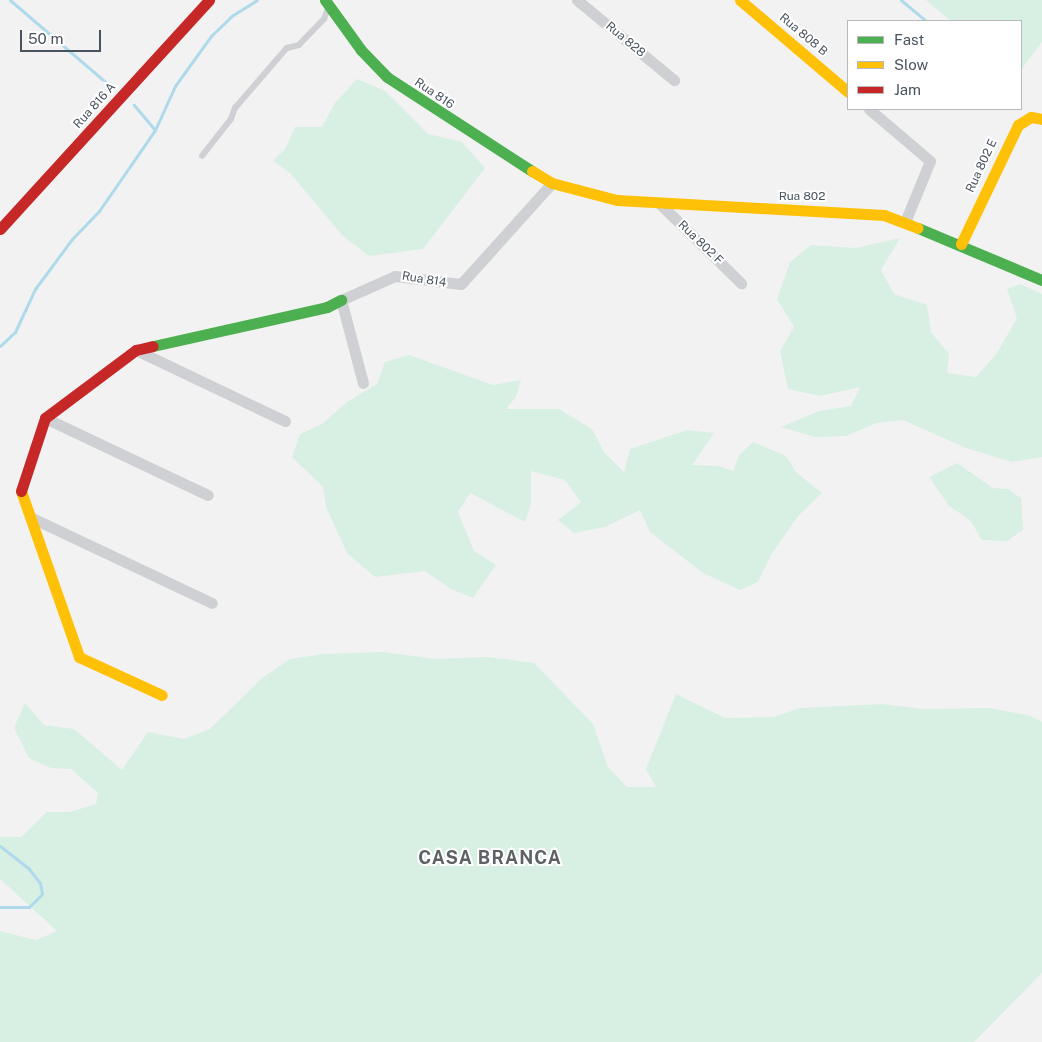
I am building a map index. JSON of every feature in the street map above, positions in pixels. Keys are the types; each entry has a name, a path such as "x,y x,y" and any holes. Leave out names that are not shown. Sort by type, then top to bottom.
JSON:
{"street":[{"name":"Rua 816 A","path":"0,229 209,0"},
{"name":"Rua 828","path":"577,0 674,80"},
{"name":"Rua 808 B","path":"740,0 847,91"},
{"name":"Rua 816","path":"330,2 360,50 387,77 457,125 552,183"},
{"path":"875,111 930,161 905,222"},
{"name":"Rua 802 E","path":"961,244 1018,125 1031,117 1042,119"},
{"name":"Rua 802","path":"552,183 595,196 659,203 754,210 861,212 905,222 961,244 1042,280"},
{"name":"Rua 814","path":"341,300 395,276 461,284 552,183"},
{"name":"Rua 802 F","path":"659,203 741,283"},
{"path":"162,695 79,657 20,488 45,418 136,350 327,307 341,300 363,383"},
{"path":"136,350 286,421"},
{"path":"45,418 208,495"},
{"path":"30,517 212,603"}],"lane":[{"path":"202,156 231,119 235,108 287,48 299,45 324,19 330,2"}],"green space":[{"path":"926,0 1042,0 1042,42 1022,69 1022,20 950,20"},
{"path":"357,79 385,91 428,134 462,142 485,168 423,249 369,256 343,236 290,173 273,161 285,149 295,127 322,127 335,103"},
{"path":"900,238 881,270 894,294 927,305 931,332 949,354 947,373 976,377 997,353 1017,318 1007,289 1020,284 1042,294 1042,457 1012,462 966,448 903,420 876,423 846,436 815,437 781,427 819,411 851,406 860,387 820,396 788,389 780,351 794,327 777,299 790,262 811,245 856,248"},
{"path":"409,355 493,385 521,380 516,397 506,409 559,409 592,429 604,452 624,472 630,449 687,430 714,433 692,465 719,466 733,471 739,455 753,442 786,456 796,472 822,493 799,515 773,552 758,582 740,590 703,573 650,532 640,510 605,527 574,533 558,520 581,502 565,480 531,471 531,504 525,522 470,493 458,512 474,551 496,565 473,598 451,589 425,571 375,577 347,553 326,507 323,487 292,457 300,434 322,424 347,402 377,384 385,362"},
{"path":"957,463 993,488 1008,489 1021,498 1023,530 1007,541 982,540 970,520 949,506 929,477"},
{"path":"383,652 436,659 488,657 534,663 593,724 608,767 627,787 656,787 646,769 676,694 725,718 774,717 800,708 882,704 923,709 988,708 1028,715 1042,722 1042,973 974,1042 0,1042 0,931 36,940 57,931 0,879 0,837 21,837 47,812 70,812 96,804 98,793 71,769 51,768 29,758 14,728 25,703 44,725 74,729 122,770 148,732 184,739 210,729 262,678 290,659 324,654"}],"waterway":[{"path":"10,0 111,87"},
{"path":"155,130 175,86 211,36 233,15 257,0"},
{"path":"901,0 925,20"},
{"path":"0,346 15,332 35,289 72,239 99,211 155,130 134,105"},
{"path":"0,846 29,869 40,883 42,894 29,907 0,907"}],"traffic: fast":[{"path":"325,0 361,50 387,77 532,171"},
{"path":"918,228 1042,280"},
{"path":"153,346 327,307 341,300"}],"traffic: slow":[{"path":"740,0 847,91"},
{"path":"961,244 1018,125 1031,117 1042,119"},
{"path":"532,171 552,183 617,200 884,215 918,228"},
{"path":"21,491 79,657 162,695"}],"traffic: jam":[{"path":"0,229 209,0"},
{"path":"21,491 45,418 136,350 153,346"}],"district":[{"name":"CASA BRANCA","path":"490,858"}]}
